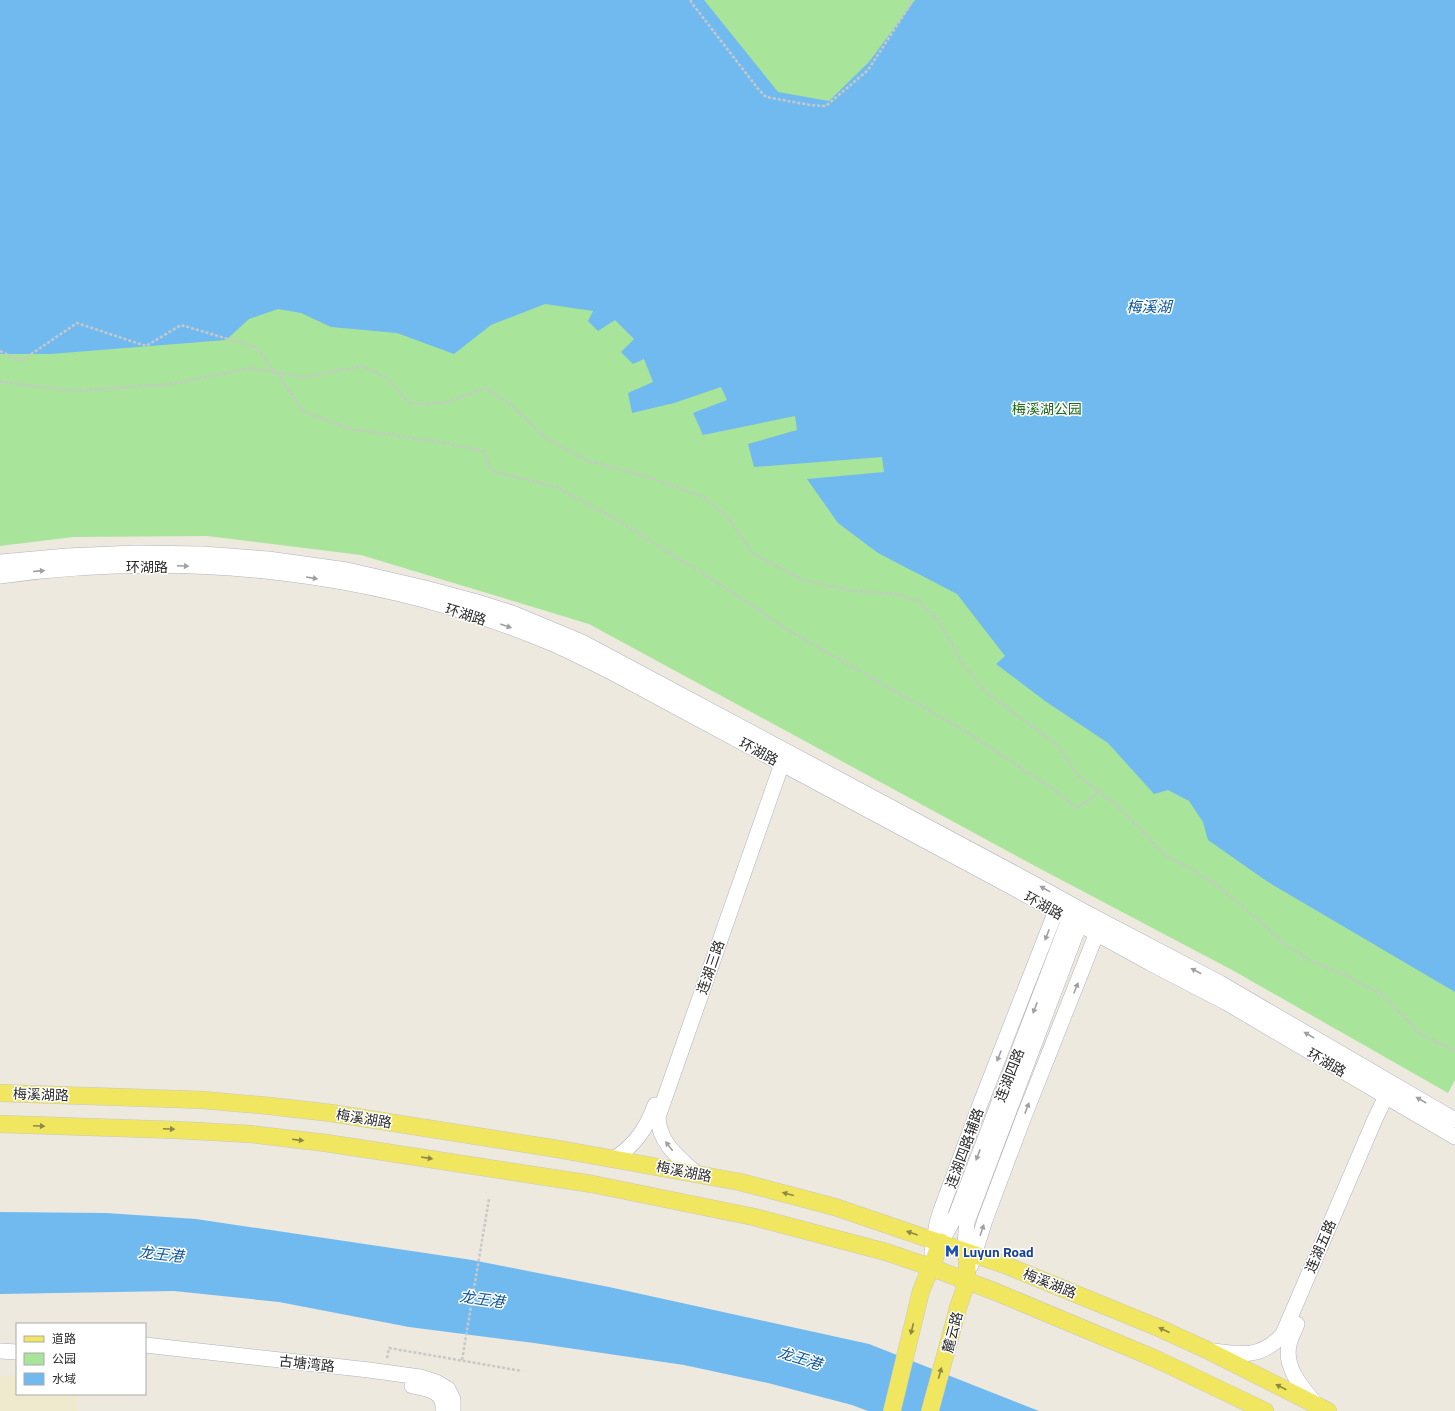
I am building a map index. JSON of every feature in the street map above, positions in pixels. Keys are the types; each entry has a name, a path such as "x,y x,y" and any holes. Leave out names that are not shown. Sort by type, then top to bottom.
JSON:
{"main road":[{"name":"环湖路","path":"0,562 67,556 136,553 203,554 268,558 347,570 421,587 512,613 584,643 781,756 1099,927 1220,983 1393,1092 1455,1137"},
{"name":"环湖路","path":"0,576 74,568 162,566 241,569 282,573 376,589 414,598 507,626 569,651 781,756"},
{"name":"连湖三路","path":"614,1158 628,1149 635,1142 651,1115 781,756"},
{"name":"连湖三路","path":"696,1174 673,1152 662,1137 658,1128 658,1117 781,756"},
{"name":"连湖四路","path":"971,1254 965,1243 967,1222 1039,1034 1071,912"},
{"name":"连湖四路","path":"937,1241 956,1215 1071,912"},
{"name":"连湖四路辅路","path":"937,1241 942,1210 967,1141 1071,912"},
{"path":"971,1254 1099,927"},
{"path":"1039,1034 1047,1058"},
{"name":"环湖路","path":"1393,1092 1455,1120"},
{"name":"连湖五路","path":"1207,1350 1238,1354 1253,1353 1271,1345 1283,1334 1393,1092"},
{"name":"连湖五路","path":"1322,1408 1297,1381 1289,1357 1290,1342 1383,1124 1393,1092"},
{"name":"梅溪湖路","path":"0,1093 203,1100 331,1113 614,1158 740,1182 835,1207 937,1241 1111,1308 1207,1350 1322,1408"},
{"path":"967,1141 991,1123"},
{"name":"梅溪湖路","path":"0,1124 250,1134 342,1145 592,1184 754,1217 886,1252 967,1281 1156,1359 1265,1411"},
{"path":"892,1411 921,1291 930,1267 937,1241"},
{"name":"麓云路","path":"930,1411 958,1308 967,1281 971,1254"},
{"path":"0,1341 16,1342"},
{"name":"古塘湾路","path":"146,1345 420,1377 436,1382 448,1389 453,1399 448,1408 442,1399 434,1393 406,1385 146,1355"},
{"path":"0,1351 16,1352"}],"path":[{"path":"691,0 691,2 766,97 810,105 826,106 868,70 909,8 911,0"},
{"path":"0,351 20,361 77,323 146,346 181,325 255,347 276,372 304,412 351,429 447,443 484,451 492,471 556,487 619,521 727,589 783,627 970,734 1053,789 1077,808 1099,792"},
{"path":"0,382 75,391 171,384 251,368 303,377 363,366 388,379 410,404 445,403 485,388 508,402 544,437 586,460 648,477 704,497 729,519 752,553 803,580 852,591 896,594 920,602 939,621 964,666 985,691 1057,745 1078,775 1124,812 1165,855 1195,871 1224,890 1286,945 1308,959 1343,974 1381,994 1422,1035 1455,1051"},
{"path":"462,1360 489,1199"},
{"path":"389,1348 522,1371"}],"shaded area":[{"path":"16,1375 16,1395 77,1395 77,1411 0,1411 0,1376"}],"green space":[{"name":"梅溪湖","path":"0,0 1455,0 1455,1080 1448,1093 1234,971 1035,866 589,624 361,555 207,536 73,537 0,546"}],"water":[{"name":"梅溪湖","path":"0,0 704,0 778,92 829,101 869,62 915,0 1455,0 1455,992 1268,882 1208,840 1203,822 1189,801 1168,790 1154,794 1108,743 1045,701 996,664 1005,656 957,594 878,553 838,523 807,479 884,472 882,457 754,467 748,444 797,430 795,416 703,435 693,413 727,400 721,387 674,403 632,413 628,393 653,382 644,359 633,364 621,352 634,339 615,320 598,331 588,321 593,311 545,304 491,325 454,354 397,333 331,327 301,313 278,309 249,319 226,340 50,354 0,354"},
{"name":"龙王港","path":"0,1212 106,1213 196,1219 472,1260 609,1287 869,1344 1039,1411 868,1411 852,1405 768,1383 684,1365 534,1343 409,1327 279,1302 174,1291 0,1294"}],"place":[{"name":"Luyun Road","path":"952,1251"}],"park label":[{"name":"梅溪湖公园","path":"1047,408"}]}
